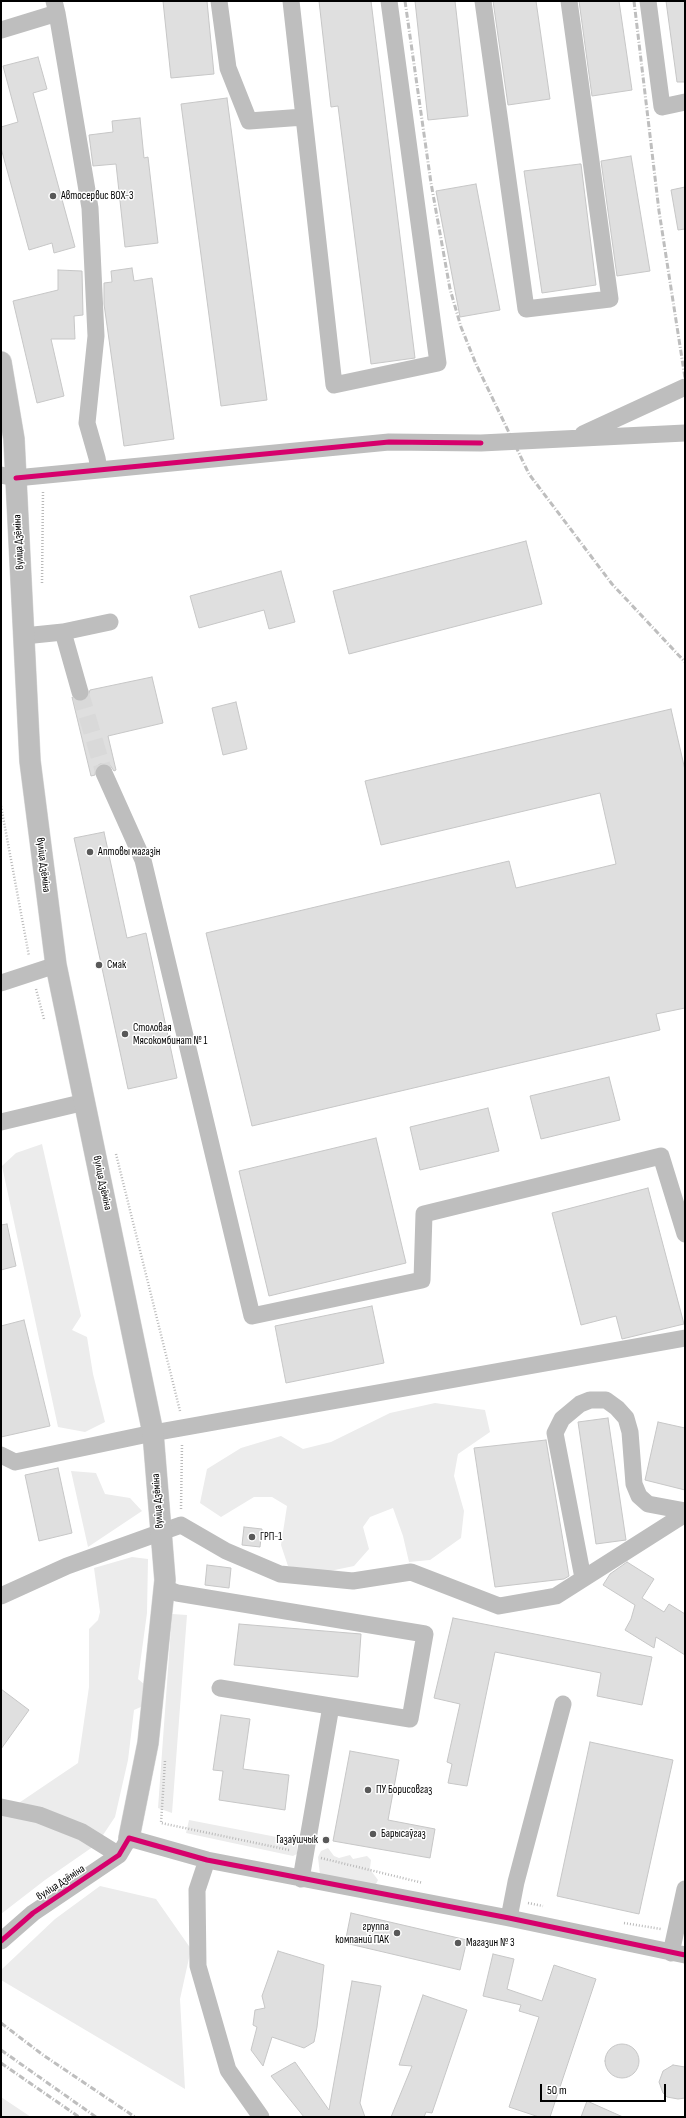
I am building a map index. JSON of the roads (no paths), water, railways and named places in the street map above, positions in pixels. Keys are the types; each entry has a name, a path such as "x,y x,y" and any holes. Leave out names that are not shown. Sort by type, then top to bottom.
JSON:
{"main road":[{"name":"вуліца Дзёміна","path":"1,362 14,439 9,476 24,636 30,761 56,965 154,1433 164,1588 148,1743 124,1847"}],"street":[{"path":"219,1 228,68 249,120 304,117"},
{"path":"291,1 334,385 438,363 389,1"},
{"path":"483,1 526,309 610,299 569,1"},
{"path":"648,1 662,107 685,102"},
{"path":"1,30 56,7 90,208 96,336 87,423 99,470"},
{"path":"573,438 685,387"},
{"path":"9,476 43,475 99,470 389,442 481,443 685,433"},
{"path":"24,636 64,632 110,622"},
{"path":"64,632 80,692"},
{"path":"104,773 143,860 252,1316 422,1280 424,1214 661,1156 685,1234"},
{"path":"1,983 56,965"},
{"path":"1,1122 85,1102"},
{"path":"1,1455 15,1462 154,1433 685,1338"},
{"path":"583,1578 555,1433 562,1419 580,1404 590,1400 606,1400 617,1408 626,1418 630,1432 634,1484 639,1496 648,1504 685,1513"},
{"path":"1,1596 66,1566 181,1525 226,1551 280,1574 353,1581 411,1572 499,1606 556,1596 685,1513"},
{"path":"164,1588 177,1593 425,1634 410,1719 220,1688"},
{"path":"509,1918 563,1704"},
{"path":"301,1879 331,1706"},
{"path":"1,1807 39,1815 124,1847 207,1860 509,1918 678,1954 676,1931 685,1889"},
{"name":"вуліца Дзёміна","path":"1,1941 33,1913 124,1847"},
{"path":"207,1860 197,1890 198,1966 228,2070 261,2117"}],"tunnel":[{"path":"80,692 104,773"}],"railway":[{"path":"405,1 431,183 450,289 461,327 476,364 529,474 612,584 685,662"},
{"path":"634,1 659,211 685,378"},
{"path":"1,2023 43,2055 135,2117"},
{"path":"1,2050 96,2117"},
{"path":"1,2063 79,2117"}],"place":[{"name":"Автосервис BOX-3","path":"53,196"},
{"name":"Аптовы магазін","path":"90,852"},
{"name":"Смак","path":"99,965"},
{"name":"Столовая Мясокомбинат № 1","path":"125,1034"},
{"name":"ГРП-1","path":"252,1537"},
{"name":"ПУ Борисовгаз","path":"368,1790"},
{"name":"Барысаўгаз","path":"373,1834"},
{"name":"Газаўшчык","path":"326,1840"},
{"name":"группа компаний ПАК","path":"397,1933"},
{"name":"Магазин № 3","path":"458,1943"}]}
